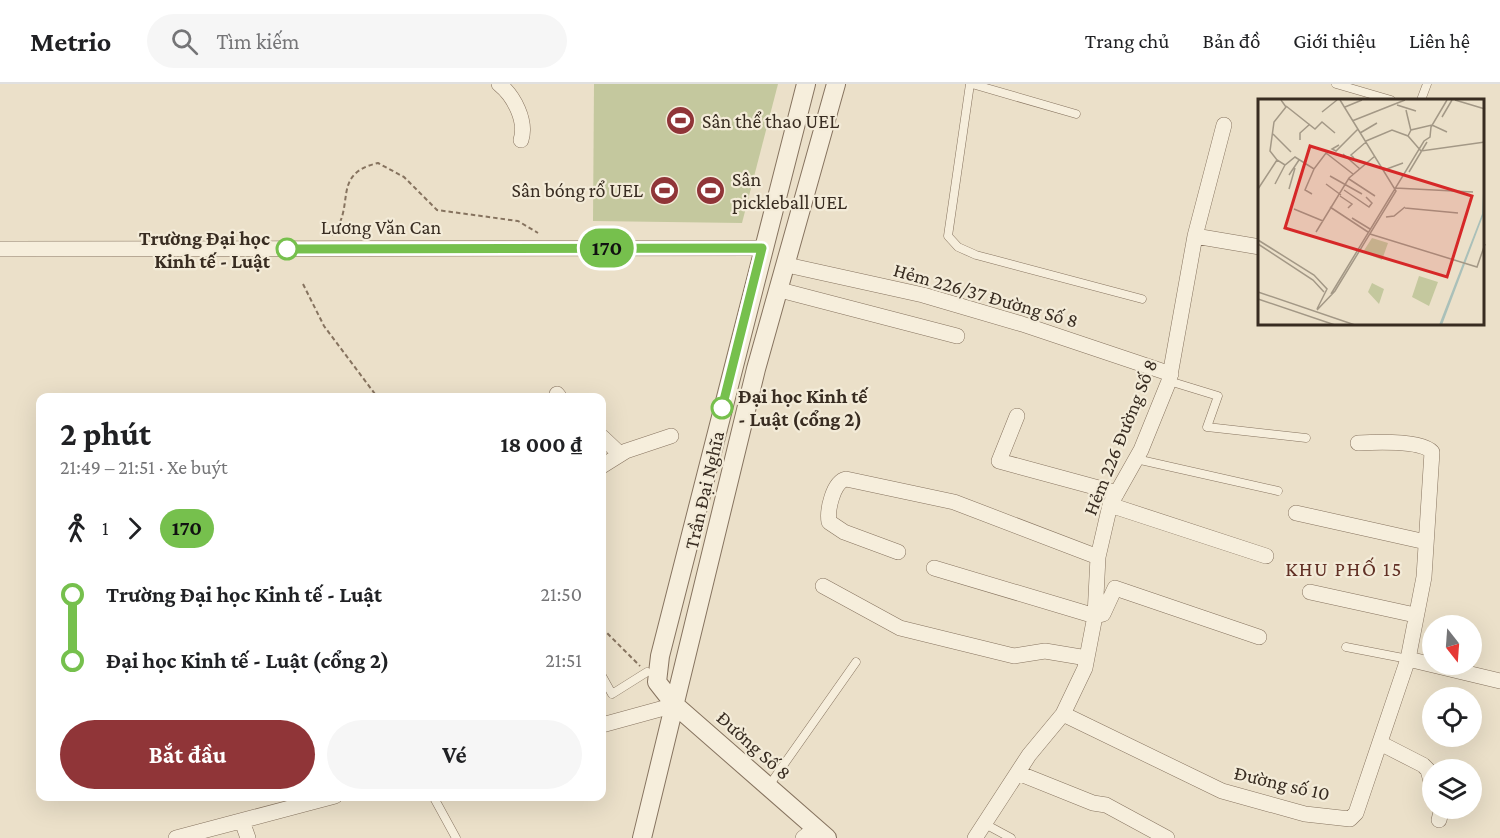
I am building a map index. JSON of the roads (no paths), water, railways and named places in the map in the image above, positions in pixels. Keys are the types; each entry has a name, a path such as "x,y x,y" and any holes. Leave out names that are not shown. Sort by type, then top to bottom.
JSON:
{"street":[{"path":"499,84 520,115 524,130 521,140"},
{"name":"Trần Đại Nghĩa","path":"652,677 660,656 738,342 806,84"},
{"name":"Trần Đại Nghĩa","path":"642,838 761,350 780,290 836,84"},
{"name":"Hẻm 226 Đường Số 8","path":"975,838 1018,773 1063,714 1087,658 1095,616 1098,556 1114,499 1136,459 1170,377 1195,236 1224,125"},
{"path":"1195,236 1258,247"},
{"name":"Lương Văn Can","path":"0,249 762,248"},
{"name":"Hẻm 226/37 Đường Số 8","path":"787,265 923,295 1022,324 1170,377"},
{"path":"780,290 957,336"},
{"path":"738,342 761,350"},
{"path":"1017,416 999,461 1114,499 1266,556"},
{"path":"606,463 620,454 671,436"},
{"path":"606,441 620,454"},
{"name":"Đường số 10","path":"1063,714 1222,791 1305,814 1350,819 1356,813 1408,658 1424,577 1431,450 1386,443 1358,444"},
{"path":"898,552 844,532 829,522 836,486 841,480 846,479 954,502 1098,556"},
{"path":"1296,513 1426,542"},
{"path":"934,568 1095,616 1103,614 1115,588 1259,637"},
{"path":"823,586 900,628 1014,656 1045,651 1087,658"},
{"path":"1310,592 1415,615"},
{"path":"1408,658 1500,681"},
{"name":"Đường Số 8","path":"652,677 675,705 768,788 815,835"},
{"path":"606,724 675,705"},
{"path":"1380,743 1422,764"},
{"path":"1018,773 1093,803 1106,805 1167,838"},
{"path":"176,838 316,801"},
{"path":"242,821 248,838"}],"lane":[{"path":"1076,114 971,84 948,236 958,247 976,255 1142,299"},
{"path":"1336,84 1388,99"},
{"path":"1421,99 1427,84"},
{"path":"1170,377 1218,396 1207,427 1306,438"},
{"path":"1136,459 1278,491"},
{"path":"1346,647 1408,658"},
{"path":"768,788 856,662"},
{"path":"606,683 612,694 652,677"},
{"path":"436,801 456,838"},
{"path":"985,824 1011,838"}],"place":[{"name":"Sân thể thao UEL","path":"681,121"},
{"name":"Sân bóng rổ UEL","path":"664,190"},
{"name":"Sân pickleball UEL","path":"711,190"},
{"name":"Trường Đại học Kinh tế - Luật","path":"287,249"},
{"name":"Đại học Kinh tế - Luật (cổng 2)","path":"722,408"}],"district":[{"name":"KHU PHỐ 15","path":"1344,569"}]}
